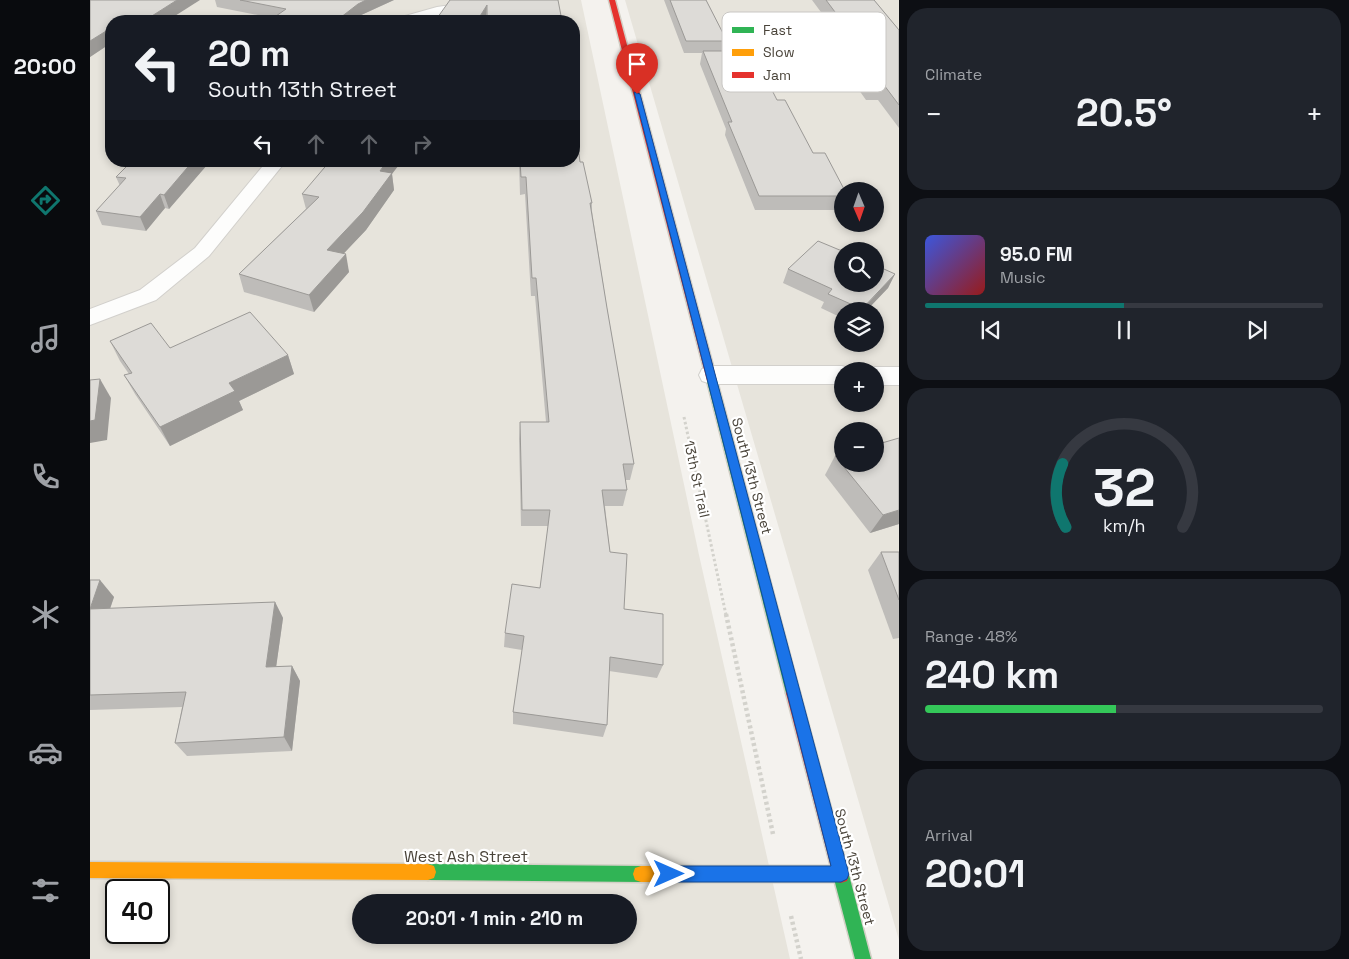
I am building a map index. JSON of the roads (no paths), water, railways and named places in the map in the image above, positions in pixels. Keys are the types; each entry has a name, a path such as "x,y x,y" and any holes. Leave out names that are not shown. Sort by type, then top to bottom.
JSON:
{"street":[{"path":"422,15 437,10 518,0"},
{"name":"South 13th Street","path":"612,0 864,959"},
{"path":"90,317 148,295 202,252 272,167"},
{"path":"711,376 834,375"},
{"path":"884,376 899,376"},
{"name":"West Ash Street","path":"90,870 841,874"}]}
